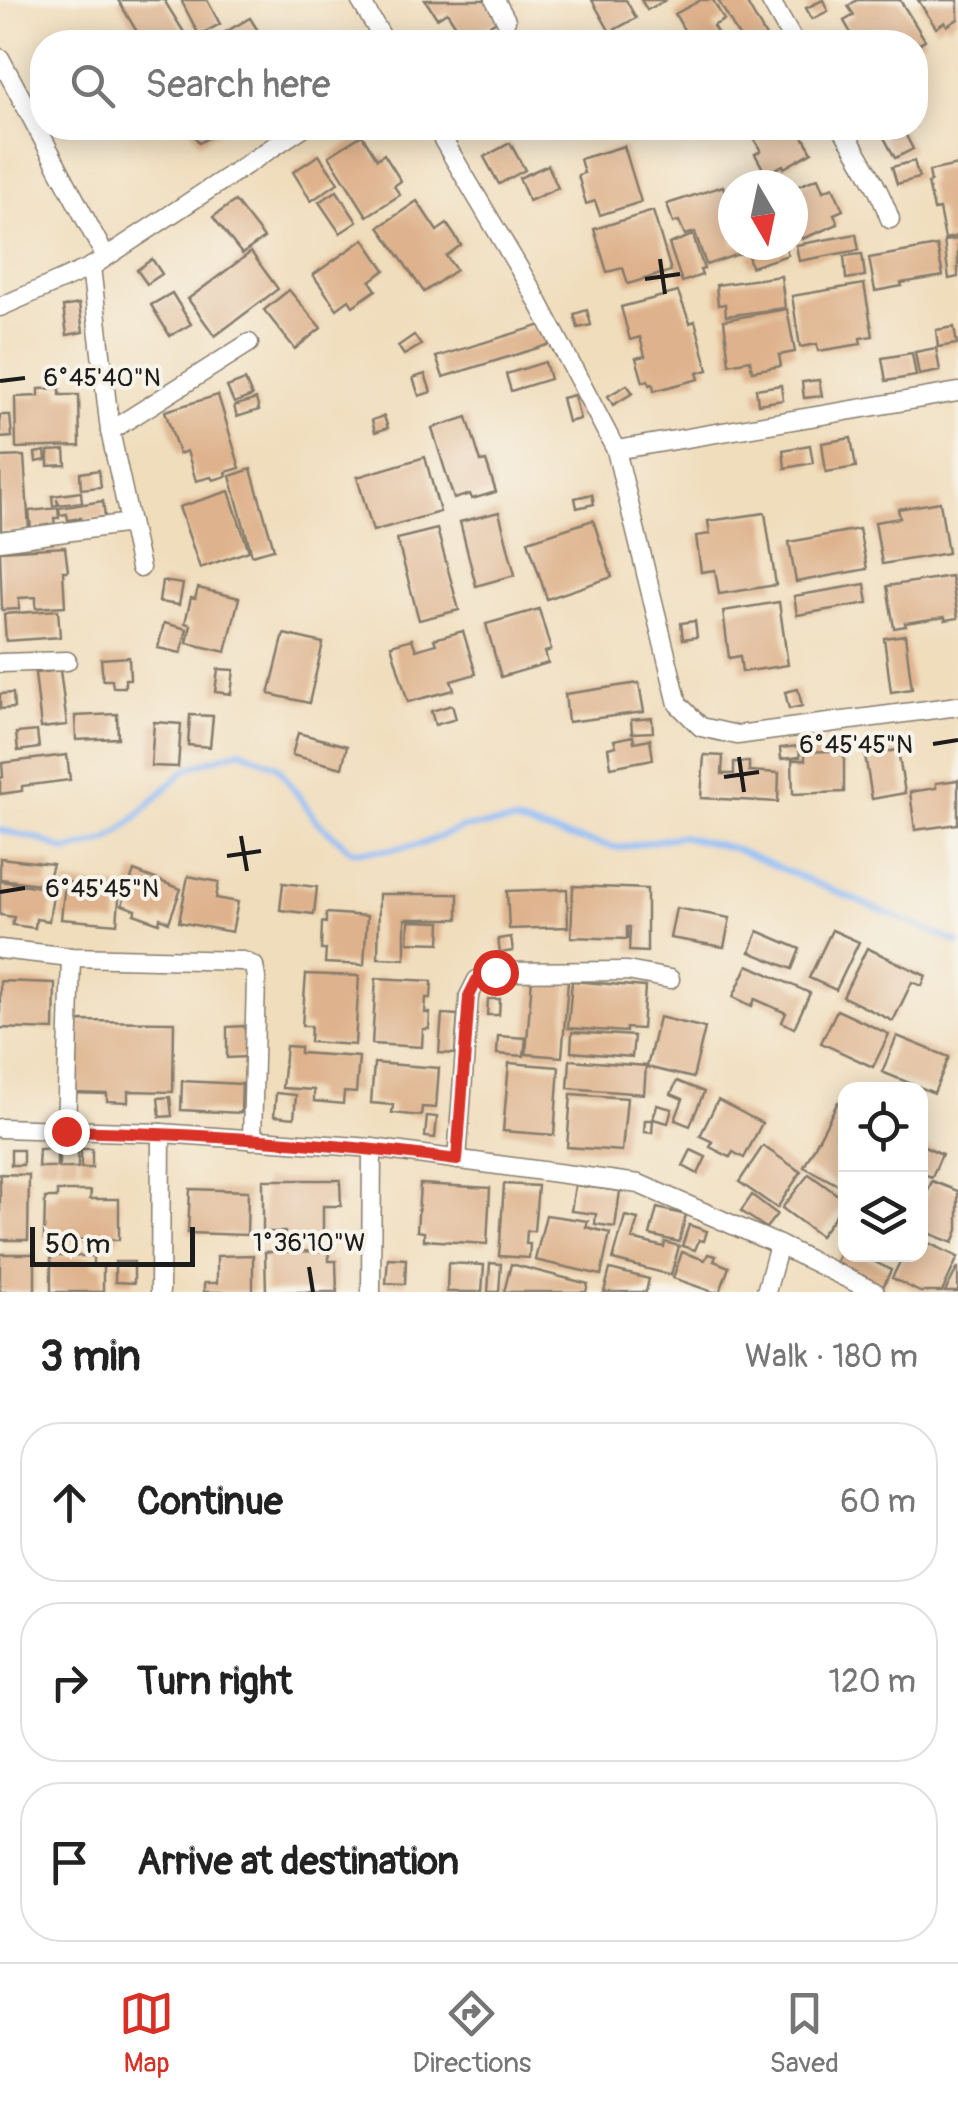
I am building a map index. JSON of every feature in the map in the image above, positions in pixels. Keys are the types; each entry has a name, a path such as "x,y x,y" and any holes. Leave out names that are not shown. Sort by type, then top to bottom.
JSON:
{"street":[{"path":"360,0 378,30"},
{"path":"495,0 506,20"},
{"path":"770,0 787,30"},
{"path":"0,58 30,120"},
{"path":"39,140 98,262 110,431 140,568"},
{"path":"0,307 98,262 284,140"},
{"path":"443,140 533,292 616,450 678,704 701,727 737,736 958,706"},
{"path":"850,140 869,170 890,219"},
{"path":"110,431 249,344"},
{"path":"616,450 958,392"},
{"path":"0,541 130,523"},
{"path":"0,663 67,662"},
{"path":"0,949 72,958 242,961 254,966 252,1140"},
{"path":"66,1131 72,958"},
{"path":"457,1160 469,996 477,980 495,972 627,971 670,979"},
{"path":"0,1128 161,1133 372,1148 639,1184 876,1292"},
{"path":"160,1292 161,1133"},
{"path":"371,1292 372,1148"},
{"path":"766,1292 779,1245"}],"building":[{"path":"118,0 164,0 183,30 136,30"},
{"path":"207,0 220,24 196,30 182,2"},
{"path":"425,0 486,0 498,20 482,30 459,30 447,12 437,18"},
{"path":"592,0 626,0 636,18 609,30"},
{"path":"641,0 666,0 647,10"},
{"path":"701,0 713,0 724,20 713,26 716,30 684,30 675,14"},
{"path":"718,0 745,0 762,30 735,30"},
{"path":"823,0 828,11 812,19 806,8"},
{"path":"857,0 900,0 919,30 849,30 844,21 854,15 848,6"},
{"path":"918,0 958,0 958,19 936,28"},
{"path":"250,18 258,30 229,30"},
{"path":"354,140 365,140 377,159 384,154 401,181 394,186 400,195 367,216 329,156"},
{"path":"755,140 805,140 812,152 774,170 764,170 755,154 761,151"},
{"path":"885,140 908,140 913,149 895,158"},
{"path":"510,143 525,170 499,184 484,157"},
{"path":"624,146 641,202 600,215 595,201 586,204 578,175 584,173 580,159"},
{"path":"319,155 338,183 311,201 293,172"},
{"path":"914,161 919,178 897,184 892,167"},
{"path":"548,165 558,188 529,201 519,178"},
{"path":"958,165 958,236 945,239 939,209 934,210 929,171"},
{"path":"818,178 823,191 833,187 843,210 834,214 838,224 808,236 808,182"},
{"path":"718,188 721,260 706,265 695,232 685,235 679,221 673,223 667,204"},
{"path":"337,191 357,222 340,233 319,202"},
{"path":"235,201 264,238 242,254 213,217"},
{"path":"417,201 437,231 447,224 461,245 446,256 456,270 424,292 379,227"},
{"path":"653,211 671,271 628,284 623,268 607,272 594,229"},
{"path":"856,234 859,250 808,259 808,243"},
{"path":"693,235 704,269 700,270 702,275 682,282 669,244"},
{"path":"364,239 385,270 370,281 376,290 353,306 349,300 337,309 313,275"},
{"path":"958,239 958,277 949,279 944,241"},
{"path":"937,246 943,276 875,291 869,258"},
{"path":"251,252 278,289 215,336 188,299"},
{"path":"862,254 865,276 846,279 844,256"},
{"path":"152,259 162,274 147,284 137,270"},
{"path":"749,260 773,260 751,267"},
{"path":"781,276 785,308 726,316 725,304 718,305 716,285"},
{"path":"864,284 873,336 860,338 861,344 818,351 817,344 800,347 792,296"},
{"path":"289,290 321,328 295,349 264,310"},
{"path":"678,292 690,323 695,321 708,370 697,373 699,379 654,391 653,384 643,382 636,358 645,356 640,337 630,340 621,307"},
{"path":"172,293 191,324 170,336 151,305"},
{"path":"79,304 83,332 67,335 63,307"},
{"path":"787,309 795,352 779,355 781,366 752,371 750,360 729,364 724,320"},
{"path":"587,310 591,325 578,328 574,314"},
{"path":"545,324 551,344 443,377 436,357"},
{"path":"954,327 957,344 938,347 936,330"},
{"path":"414,335 421,345 404,355 398,346"},
{"path":"936,348 940,371 919,375 915,352"},
{"path":"912,353 916,376 886,381 882,358"},
{"path":"545,362 550,379 511,391 506,374"},
{"path":"425,374 431,392 419,396 413,378"},
{"path":"245,380 252,396 234,403 227,387"},
{"path":"819,380 822,396 804,398 802,382"},
{"path":"627,385 633,393 613,405 608,396"},
{"path":"781,385 783,400 758,404 756,389"},
{"path":"60,388 60,395 79,395 80,446 16,448 15,397 39,396 39,389"},
{"path":"218,395 240,468 226,472 227,476 196,481 187,451 179,454 165,411"},
{"path":"574,395 580,419 568,422 562,398"},
{"path":"256,399 259,410 237,417 234,406"},
{"path":"0,415 10,415 12,437 0,438"},
{"path":"384,416 388,428 375,432 372,420"},
{"path":"467,417 481,462 486,461 496,492 454,499 432,428"},
{"path":"851,438 856,467 826,472 822,443"},
{"path":"810,445 813,463 785,468 783,450"},
{"path":"65,450 66,465 48,466 48,451"},
{"path":"45,451 46,460 36,462 35,453"},
{"path":"24,456 29,530 1,531 0,457"},
{"path":"425,457 440,512 373,531 357,477"},
{"path":"251,469 274,549 252,555 230,476"},
{"path":"99,470 101,487 81,489 80,473"},
{"path":"229,491 249,551 200,568 179,507"},
{"path":"81,492 82,502 59,505 57,499 58,505 53,506 52,496"},
{"path":"592,494 594,504 577,508 575,498"},
{"path":"103,501 105,517 81,521 60,515 59,508"},
{"path":"940,502 948,553 882,564 875,522 900,518 898,509"},
{"path":"58,508 55,527 31,529 29,511"},
{"path":"499,512 515,575 476,586 460,522"},
{"path":"765,513 776,585 719,594 715,570 701,572 696,536 710,534 708,521"},
{"path":"593,520 612,577 547,599 528,541"},
{"path":"437,529 459,610 419,620 397,539"},
{"path":"859,529 867,569 796,582 789,542"},
{"path":"65,547 65,606 36,608 36,597 19,598 19,609 2,610 0,551"},
{"path":"951,576 958,618 905,623 906,626 894,628 887,586"},
{"path":"162,581 183,584 179,605 159,602"},
{"path":"865,584 868,603 797,615 794,596"},
{"path":"198,588 239,598 226,652 187,643 191,625 185,623 191,598 195,599"},
{"path":"779,602 788,665 742,672 740,656 729,658 723,611"},
{"path":"539,609 551,650 545,652 548,663 501,677 486,624"},
{"path":"58,610 60,637 6,641 4,614"},
{"path":"695,621 697,637 683,639 681,623"},
{"path":"164,623 187,629 181,653 158,648"},
{"path":"463,631 476,674 451,681 454,690 408,702 391,645 412,639 416,650 436,644 434,639"},
{"path":"284,634 323,643 309,703 269,694"},
{"path":"905,635 912,689 891,692 884,638"},
{"path":"129,657 130,679 125,679 125,687 113,687 112,680 103,680 101,659"},
{"path":"218,669 234,670 231,694 215,692"},
{"path":"60,670 67,725 41,728 35,673"},
{"path":"639,683 644,712 568,722 565,694"},
{"path":"798,689 802,706 789,709 785,692"},
{"path":"13,693 14,708 0,709 0,694"},
{"path":"452,705 456,719 435,725 431,711"},
{"path":"117,714 118,738 76,740 75,716"},
{"path":"190,715 213,716 210,747 188,745"},
{"path":"652,718 653,732 632,733 631,720"},
{"path":"154,722 181,724 178,767 151,766"},
{"path":"37,731 39,748 18,751 16,733"},
{"path":"298,733 347,746 342,768 292,755"},
{"path":"633,736 634,742 650,739 653,759 611,767 608,748 616,746 614,740"},
{"path":"799,746 800,757 781,759 780,748"},
{"path":"898,750 905,793 872,799 865,755"},
{"path":"844,751 844,792 793,794 792,760 805,760 805,752"},
{"path":"67,755 70,780 22,786 22,791 0,794 2,763"},
{"path":"704,755 723,756 722,774 734,774 734,762 749,762 749,771 779,773 778,802 701,798"},
{"path":"958,780 958,824 915,830 910,792"},
{"path":"0,858 53,864 47,885 0,879"},
{"path":"134,871 181,889 169,922 160,918 159,923 134,914 136,910 122,905"},
{"path":"188,876 219,882 216,898 238,902 232,932 179,922"},
{"path":"0,881 54,889 49,921 36,919 35,928 12,925 14,917 0,915"},
{"path":"65,882 120,887 117,924 61,919"},
{"path":"283,883 317,887 314,914 280,910"},
{"path":"573,886 647,889 647,952 629,951 630,927 627,939 571,937"},
{"path":"567,889 568,927 509,929 507,891"},
{"path":"379,894 458,894 458,919 405,919 405,959 378,958"},
{"path":"676,908 730,918 724,947 670,938"},
{"path":"326,913 367,916 364,965 325,963 326,950 321,950"},
{"path":"409,921 441,922 440,943 408,942"},
{"path":"832,930 859,942 836,990 809,978"},
{"path":"758,931 800,949 792,969 750,952"},
{"path":"511,937 513,951 500,953 498,939"},
{"path":"867,948 926,976 922,986 912,982 893,1021 843,997"},
{"path":"748,965 810,993 794,1028 782,1022 786,1013 755,999 752,1006 733,997"},
{"path":"306,974 359,976 355,1045 310,1042 311,1026 302,1026"},
{"path":"376,978 432,981 425,1013 430,1013 429,1029 423,1029 422,1047 372,1044"},
{"path":"532,978 568,981 562,1057 526,1054"},
{"path":"0,981 55,983 54,1030 0,1028"},
{"path":"572,981 645,987 642,1029 626,1028 626,1032 568,1028"},
{"path":"488,999 500,999 499,1015 487,1015"},
{"path":"837,1010 889,1034 873,1067 821,1043"},
{"path":"442,1014 458,1015 455,1054 439,1053"},
{"path":"659,1017 705,1028 693,1078 647,1067"},
{"path":"73,1021 174,1022 173,1092 128,1091 128,1102 107,1101 107,1094 72,1093"},
{"path":"245,1026 246,1057 227,1058 227,1027"},
{"path":"572,1032 634,1036 632,1057 571,1052"},
{"path":"498,1036 526,1038 524,1056 497,1054"},
{"path":"897,1036 949,1057 934,1093 928,1091 928,1082 907,1082 882,1072"},
{"path":"286,1046 300,1047 300,1053 359,1057 356,1093 344,1092 343,1104 314,1101 314,1090 282,1088"},
{"path":"570,1060 646,1066 644,1094 568,1088"},
{"path":"374,1063 439,1068 436,1108 422,1107 421,1116 392,1113 393,1105 371,1103"},
{"path":"509,1063 559,1067 554,1135 503,1131"},
{"path":"182,1081 242,1084 241,1113 181,1110"},
{"path":"677,1081 704,1092 690,1126 675,1120 683,1099 671,1094"},
{"path":"276,1093 296,1095 294,1118 274,1116"},
{"path":"571,1094 627,1098 622,1151 567,1147"},
{"path":"170,1097 172,1116 160,1117 158,1098"},
{"path":"718,1100 762,1123 744,1158 733,1152 730,1157 710,1147 713,1142 700,1136"},
{"path":"838,1102 838,1185 804,1167"},
{"path":"657,1105 672,1109 668,1123 653,1119"},
{"path":"427,1116 437,1117 435,1138 425,1137"},
{"path":"645,1120 653,1120 652,1133 644,1132"},
{"path":"763,1146 801,1172 777,1208 739,1182"},
{"path":"928,1148 942,1154 932,1177 928,1176"},
{"path":"39,1149 57,1149 57,1167 38,1167"},
{"path":"81,1149 92,1149 92,1168 81,1168"},
{"path":"11,1150 23,1150 23,1165 11,1165"},
{"path":"691,1150 706,1157 698,1174 683,1166"},
{"path":"59,1151 78,1151 78,1168 59,1168"},
{"path":"0,1174 29,1175 28,1240 0,1240"},
{"path":"809,1174 838,1195 838,1212 820,1236 782,1208"},
{"path":"263,1180 340,1180 341,1206 323,1206 323,1240 284,1240 285,1232 263,1232"},
{"path":"932,1181 958,1191 958,1230 953,1243 928,1233 928,1191"},
{"path":"420,1184 490,1188 487,1244 424,1240 424,1232 417,1231"},
{"path":"504,1184 538,1186 534,1231 527,1231 529,1258 499,1256"},
{"path":"575,1185 620,1191 615,1227 595,1224 596,1214 571,1211"},
{"path":"190,1189 248,1191 247,1235 188,1233"},
{"path":"57,1191 91,1191 90,1199 119,1199 119,1240 44,1239 45,1198 57,1198"},
{"path":"752,1195 777,1214 766,1228 741,1211"},
{"path":"657,1208 686,1215 679,1242 650,1235"},
{"path":"546,1215 588,1221 586,1227 610,1233 601,1275 535,1260"},
{"path":"625,1216 638,1219 632,1239 664,1247 665,1242 679,1246 671,1275 613,1260"},
{"path":"689,1225 707,1231 695,1250 682,1246"},
{"path":"928,1243 958,1257 942,1292 920,1292 892,1278 900,1262 928,1262"},
{"path":"329,1251 329,1261 336,1261 337,1292 266,1292 265,1252"},
{"path":"682,1252 705,1260 708,1254 716,1256 714,1261 729,1267 720,1292 673,1278"},
{"path":"0,1254 35,1254 35,1292 0,1292"},
{"path":"253,1255 253,1292 204,1292 204,1283 217,1283 217,1256"},
{"path":"51,1256 93,1256 93,1266 103,1266 103,1292 51,1292"},
{"path":"388,1258 406,1259 405,1284 386,1283"},
{"path":"838,1258 838,1262 875,1262 891,1270 883,1287 835,1264"},
{"path":"115,1262 134,1262 134,1283 115,1282"},
{"path":"448,1263 484,1265 482,1292 447,1292"},
{"path":"490,1263 501,1264 499,1292 488,1292"},
{"path":"511,1264 588,1284 586,1292 504,1292"},
{"path":"958,1267 958,1292 945,1292"},
{"path":"610,1269 649,1279 646,1292 604,1292"}],"waterway":[{"path":"0,830 39,839 67,851 108,840 186,769 240,750 277,766 316,820 352,851 422,844 461,828 514,822 619,848 681,836 732,848 958,943"}],"route":[{"path":"66,1131 161,1133 372,1148 457,1160 469,996 477,980 495,972"}]}
